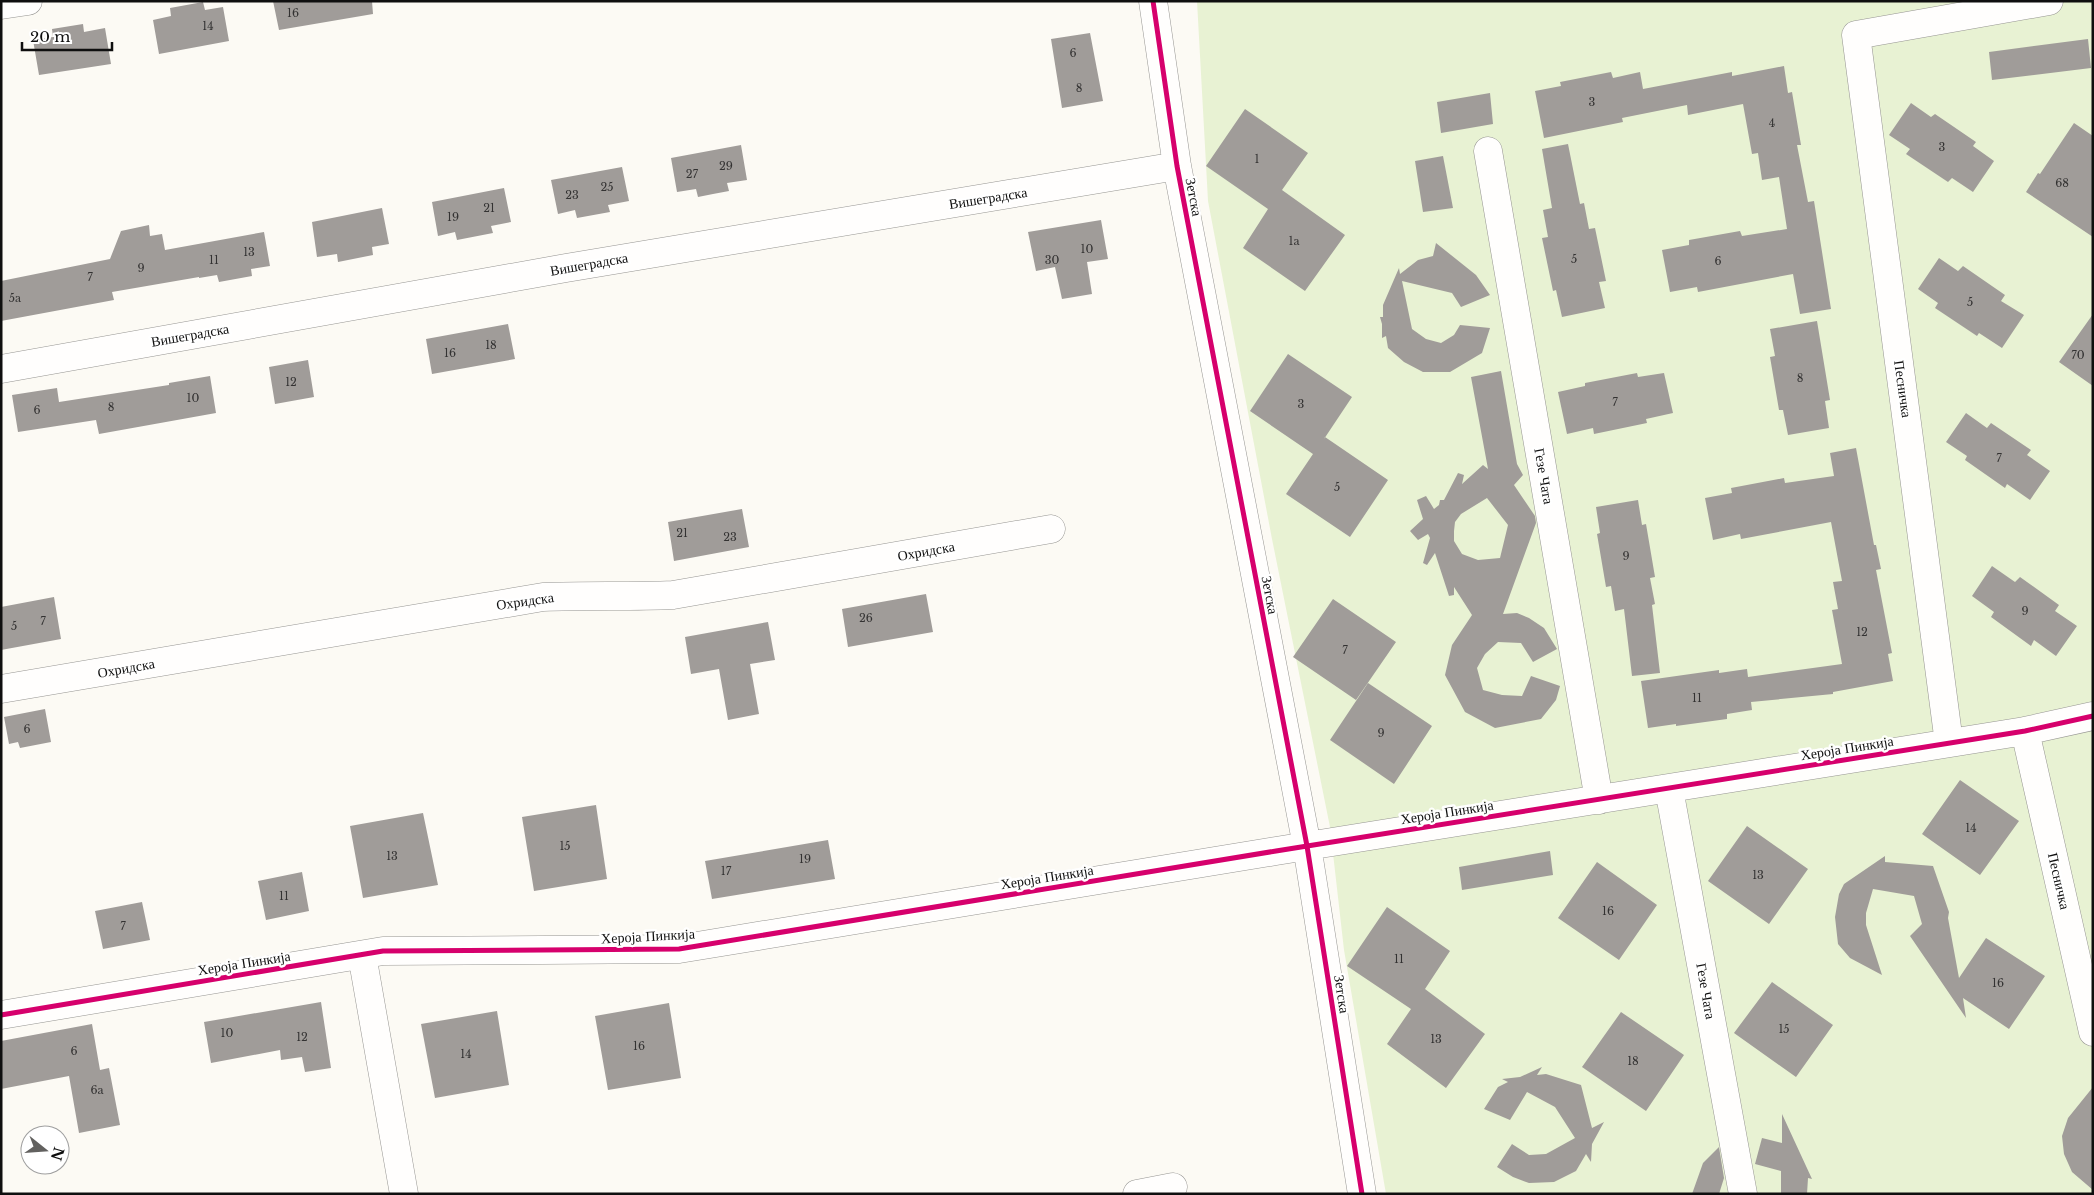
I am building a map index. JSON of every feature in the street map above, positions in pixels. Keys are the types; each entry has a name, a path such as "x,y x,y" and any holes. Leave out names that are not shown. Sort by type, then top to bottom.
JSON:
{"street":[{"path":"1,5 28,1"},
{"name":"Зетска","path":"1153,1 1177,166 1307,846 1362,1194"},
{"name":"Песничка","path":"1949,743 1856,35 2049,1"},
{"name":"Гезе Чата","path":"1488,151 1599,800"},
{"name":"Вишеградска","path":"1,368 566,268 1177,166"},
{"name":"Охридска","path":"1,689 543,597 673,595 1051,529"},
{"name":"Хероја Пинкија","path":"1,1015 383,951 679,949 2025,731 2093,716"},
{"name":"Песничка","path":"2025,731 2093,1032"},
{"name":"Гезе Чата","path":"1669,788 1743,1194"},
{"path":"362,955 404,1194"},
{"path":"1138,1194 1172,1188"}],"green space":[{"path":"1197,1 2093,1 2093,1194 1386,1194 1344,950 1330,827 1272,539 1208,201"}],"building":[{"path":"273,1 372,1 373,14 279,30"},
{"path":"203,2 205,10 223,7 229,41 159,54 153,20 171,16 170,8"},
{"path":"83,24 84,32 105,28 111,64 39,75 33,40 53,37 52,29"},
{"path":"1090,33 1103,101 1062,108 1051,39"},
{"path":"2088,39 2091,68 1992,80 1989,52"},
{"path":"1784,66 1788,93 1792,92 1801,145 1797,145 1808,202 1814,201 1831,309 1800,314 1793,274 1698,292 1697,287 1670,292 1662,250 1689,245 1689,240 1740,231 1742,236 1787,229 1779,177 1762,180 1758,153 1752,154 1743,104 1688,115 1687,105 1622,118 1623,122 1544,138 1535,91 1561,86 1560,82 1611,72 1613,78 1640,72 1643,89 1732,72 1732,76"},
{"path":"1490,93 1493,124 1441,133 1437,102"},
{"path":"1911,103 1931,117 1935,114 1976,142 1973,146 1994,161 1973,192 1952,178 1948,182 1906,154 1910,149 1889,135"},
{"path":"1245,109 1308,153 1282,190 1345,235 1305,291 1243,248 1268,209 1206,166"},
{"path":"2074,123 2093,136 2093,237 2026,192"},
{"path":"1568,144 1580,204 1584,203 1589,229 1595,228 1606,281 1599,282 1605,308 1562,317 1556,290 1553,291 1542,238 1548,237 1543,210 1552,208 1542,149"},
{"path":"741,145 747,180 727,183 729,191 698,197 696,189 677,192 671,158"},
{"path":"1443,156 1453,208 1423,212 1415,161"},
{"path":"622,167 629,201 608,205 610,212 577,218 575,210 558,214 551,180"},
{"path":"504,188 511,222 491,226 493,233 457,240 455,232 438,236 432,202"},
{"path":"382,208 389,244 372,247 373,255 338,262 337,254 317,257 312,222"},
{"path":"1101,220 1108,259 1087,262 1092,294 1062,299 1055,267 1036,271 1028,232"},
{"path":"149,225 150,236 162,234 165,250 264,232 270,266 251,269 252,276 219,282 217,275 199,277 112,292 114,300 1,321 1,281 110,259 121,231"},
{"path":"1436,243 1476,275 1490,295 1461,307 1452,293 1402,281 1412,329 1426,339 1441,343 1454,335 1460,325 1490,328 1482,353 1450,372 1423,372 1404,362 1388,348 1386,336 1382,338 1380,317 1383,317 1383,305 1399,268 1400,274 1418,260 1433,256"},
{"path":"1939,258 1958,271 1963,266 2005,295 2001,301 2024,315 2002,348 1979,333 1977,336 1935,308 1938,303 1918,289"},
{"path":"2093,314 2093,386 2059,362"},
{"path":"1817,321 1830,400 1825,401 1829,428 1788,435 1783,410 1779,410 1770,357 1775,356 1770,329"},
{"path":"508,324 515,359 432,374 426,339"},
{"path":"1288,354 1352,397 1325,437 1388,480 1350,537 1286,494 1313,454 1250,411"},
{"path":"308,360 314,397 275,404 269,367"},
{"path":"1501,371 1517,464 1523,475 1514,485 1535,516 1536,523 1503,614 1517,613 1529,618 1544,628 1557,649 1533,662 1521,643 1498,642 1485,654 1477,668 1483,690 1502,695 1522,696 1531,676 1560,686 1556,700 1541,719 1495,728 1465,712 1445,675 1452,645 1472,615 1454,587 1454,595 1449,596 1435,553 1427,565 1423,563 1430,538 1428,534 1418,540 1410,531 1423,519 1417,500 1426,496 1434,509 1439,505 1440,500 1444,500 1458,473 1464,475 1462,484 1483,465 1488,469 1471,377","holes":["1487,498 1508,525 1500,558 1478,560 1462,554 1454,541 1455,522 1461,514"]},
{"path":"1637,373 1638,377 1664,373 1673,413 1646,419 1647,423 1594,434 1593,428 1567,434 1558,392 1585,386 1585,383"},
{"path":"210,376 216,413 99,434 96,420 18,432 12,395 57,388 59,402 169,385 169,383"},
{"path":"1966,413 1987,428 1991,423 2031,450 2027,455 2050,471 2030,500 2007,484 2005,488 1965,460 1967,456 1946,442"},
{"path":"1856,448 1874,545 1876,545 1881,569 1876,570 1892,653 1888,654 1893,681 1833,692 1833,694 1751,702 1752,710 1727,714 1727,719 1648,728 1641,681 1719,670 1719,673 1747,669 1748,677 1842,664 1832,610 1838,609 1833,582 1842,581 1831,522 1741,539 1740,534 1713,540 1705,498 1732,493 1731,488 1784,478 1785,483 1834,476 1830,453"},
{"path":"1638,500 1642,525 1646,524 1655,577 1650,578 1655,604 1652,605 1660,673 1632,676 1624,609 1615,611 1611,586 1606,587 1597,534 1600,533 1596,507"},
{"path":"742,509 749,547 674,561 668,522"},
{"path":"1992,566 2015,582 2020,577 2059,605 2055,611 2077,626 2056,656 2034,640 2031,646 1991,617 1994,612 1972,596"},
{"path":"926,594 933,632 848,647 842,609"},
{"path":"54,597 61,639 1,650 1,607"},
{"path":"1333,599 1396,642 1356,700 1293,657"},
{"path":"768,622 775,660 750,664 759,714 728,720 719,669 691,674 685,637"},
{"path":"1368,683 1432,726 1394,784 1330,740"},
{"path":"45,709 51,742 20,748 18,742 9,744 4,717"},
{"path":"1960,780 2019,821 1980,875 1922,834"},
{"path":"596,805 607,879 534,891 522,817"},
{"path":"423,813 438,885 363,898 350,826"},
{"path":"1747,826 1808,869 1769,924 1708,881"},
{"path":"828,840 835,879 712,899 705,861"},
{"path":"1550,851 1553,875 1462,890 1459,867"},
{"path":"1885,856 1885,862 1933,866 1949,912 1948,918 1959,978 1986,938 2045,976 2009,1029 1963,998 1966,1018 1910,936 1922,924 1914,896 1873,889 1866,913 1866,925 1882,975 1850,958 1838,944 1835,917 1839,894 1844,884"},
{"path":"1597,862 1657,905 1619,960 1558,918"},
{"path":"302,872 309,911 266,920 258,881"},
{"path":"142,902 150,940 103,949 95,911"},
{"path":"1387,907 1450,951 1425,989 1485,1034 1446,1088 1387,1044 1411,1009 1347,966"},
{"path":"1772,982 1833,1025 1796,1077 1734,1033"},
{"path":"321,1002 331,1068 305,1072 302,1057 281,1060 280,1050 211,1063 204,1022"},
{"path":"669,1003 681,1078 608,1090 595,1016"},
{"path":"497,1011 509,1085 435,1098 421,1024"},
{"path":"1621,1012 1684,1055 1646,1111 1582,1067"},
{"path":"92,1024 100,1070 109,1068 120,1125 79,1133 69,1076 1,1089 1,1041"},
{"path":"1542,1067 1537,1075 1546,1074 1581,1085 1592,1128 1604,1122 1592,1144 1591,1162 1586,1154 1576,1171 1554,1182 1529,1183 1513,1177 1497,1167 1512,1144 1529,1155 1546,1154 1575,1138 1555,1107 1527,1092 1510,1120 1484,1109 1498,1087 1508,1082 1502,1079 1520,1077"},
{"path":"2093,1087 2093,1190 2072,1172 2064,1154 2062,1136 2068,1118"},
{"path":"1782,1114 1812,1179 1808,1178 1807,1194 1781,1194 1781,1171 1755,1164 1762,1138 1782,1143"},
{"path":"1719,1147 1724,1178 1719,1194 1692,1194 1703,1163"}],"cycle path":[{"path":"1153,1 1177,166 1307,846 1362,1194"},
{"path":"1,1015 383,951 679,949 2025,731 2093,716"}]}
